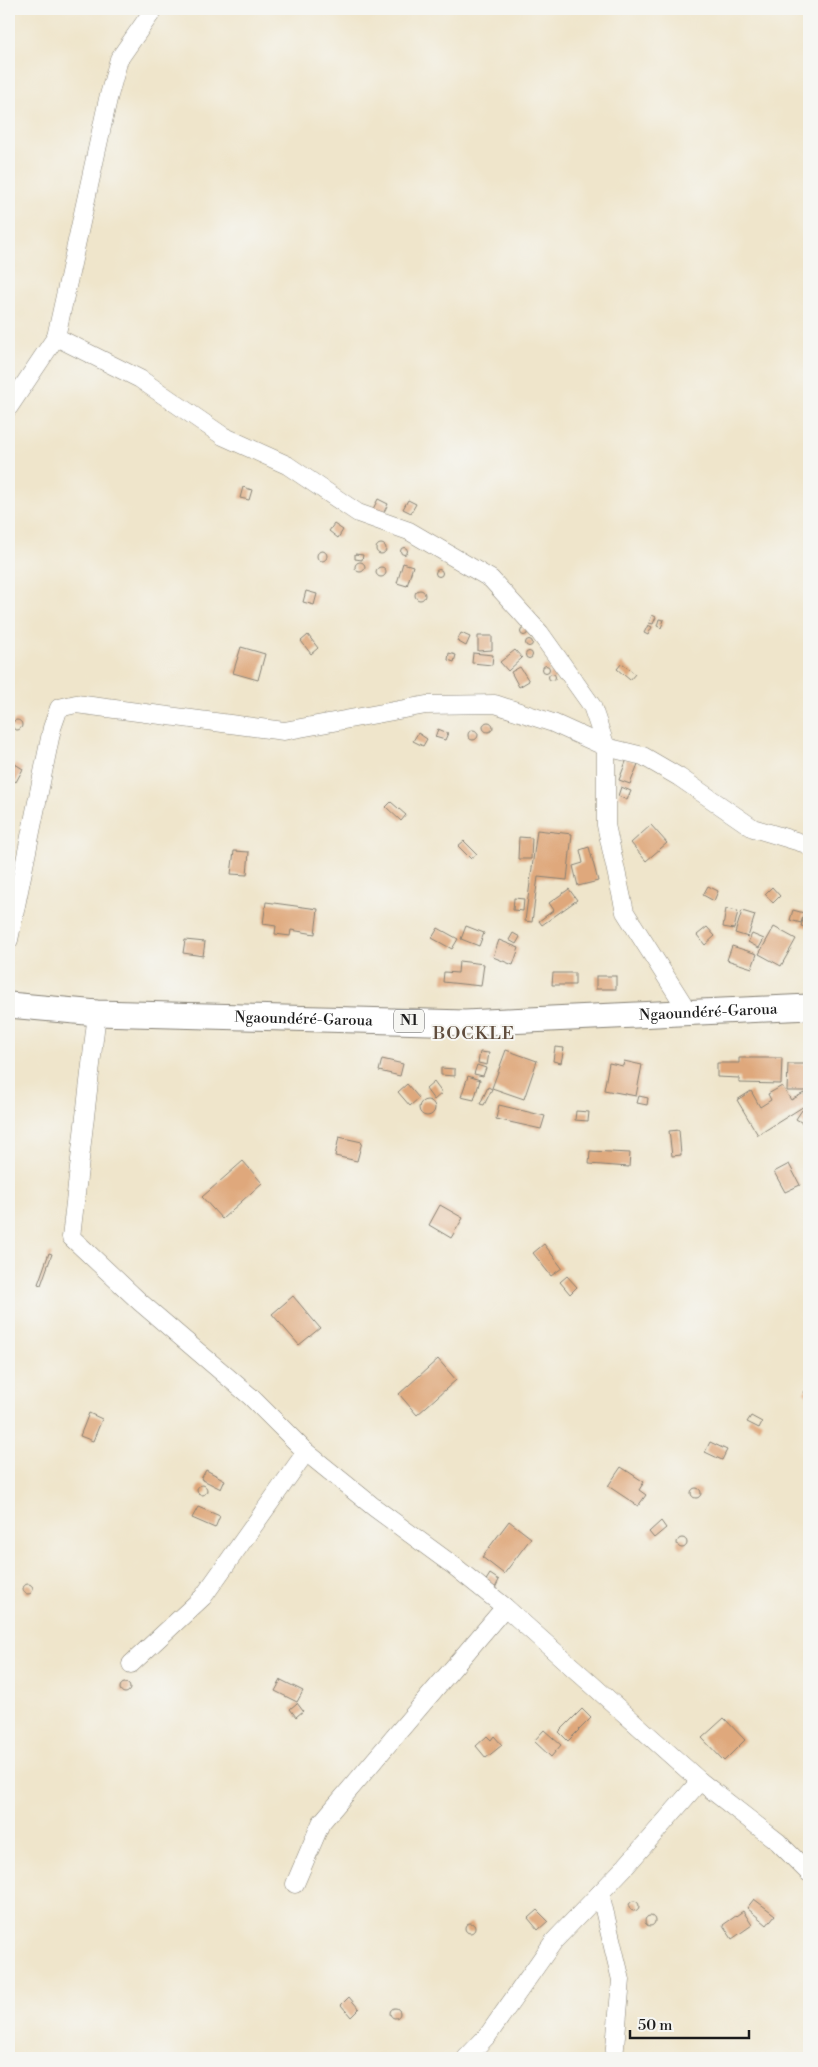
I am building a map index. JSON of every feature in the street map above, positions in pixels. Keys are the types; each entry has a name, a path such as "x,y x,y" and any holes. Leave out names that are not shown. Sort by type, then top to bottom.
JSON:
{"highway":[{"name":"Ngaoundéré-Garoua","path":"9,1005 97,1013 464,1023 809,1007"}],"street":[{"path":"9,406 56,338 108,99 119,59 154,9"},
{"path":"56,338 140,378 223,436 287,465 358,513 409,531 491,579 540,633 592,706 606,747 606,824 625,912 689,1013"},
{"path":"9,940 52,728 59,708 76,704 284,731 426,705 495,704 554,723 606,747 644,756 679,777 753,828 809,846"},
{"path":"97,1013 71,1237 140,1302 251,1397 306,1452 375,1508 454,1566 505,1607 700,1781 778,1842 809,1873"},
{"path":"131,1664 203,1597 306,1452"},
{"path":"296,1884 322,1823 505,1607"},
{"path":"466,2058 488,2035 554,1941 626,1866 700,1781"},
{"path":"600,1893 621,1980 614,2058"}],"building":[{"path":"243,487 252,490 249,500 240,498"},
{"path":"378,499 388,504 382,516 372,511"},
{"path":"408,500 416,504 411,513 403,509"},
{"path":"334,524 343,530 338,538 329,531"},
{"path":"379,544 383,544 386,549 385,553 379,554 376,551 376,547"},
{"path":"404,547 408,551 404,555 400,551"},
{"path":"320,551 324,551 327,556 326,560 320,561 317,558 317,554"},
{"path":"355,554 363,555 362,560 355,559"},
{"path":"358,562 362,562 365,567 364,571 358,572 355,569 355,565"},
{"path":"403,563 413,566 407,586 397,583"},
{"path":"379,567 383,567 386,572 385,576 379,577 376,574 376,570"},
{"path":"439,569 443,573 439,577 435,573"},
{"path":"418,590 422,590 425,595 424,599 418,600 415,597 415,593"},
{"path":"306,591 317,594 314,605 303,602"},
{"path":"652,615 656,617 653,624 649,623"},
{"path":"659,619 664,620 661,628 657,626"},
{"path":"648,625 652,627 648,635 644,633"},
{"path":"524,628 528,632 524,636 520,632"},
{"path":"461,633 470,637 466,646 457,641"},
{"path":"308,635 318,648 311,654 301,641"},
{"path":"478,636 492,636 492,650 478,651"},
{"path":"529,639 533,643 529,647 525,643"},
{"path":"241,647 265,654 258,680 233,673"},
{"path":"515,650 522,658 508,671 500,662"},
{"path":"529,651 533,655 529,659 525,655"},
{"path":"449,653 456,655 454,662 448,660"},
{"path":"473,653 493,655 492,665 472,663"},
{"path":"622,663 635,674 630,680 617,669"},
{"path":"546,665 550,669 546,673 542,669"},
{"path":"520,667 529,681 519,687 511,672"},
{"path":"552,673 556,677 552,681 548,677"},
{"path":"15,720 19,720 22,725 21,729 15,730 12,727 12,723"},
{"path":"486,722 490,722 493,727 492,731 486,732 483,729 483,725"},
{"path":"438,729 448,733 445,740 435,737"},
{"path":"471,730 475,730 478,735 477,739 471,740 468,737 468,733"},
{"path":"418,733 427,739 423,746 413,741"},
{"path":"627,759 638,764 630,784 619,780"},
{"path":"15,764 23,769 16,782 9,777"},
{"path":"621,787 631,791 627,800 618,796"},
{"path":"391,802 406,815 401,821 386,807"},
{"path":"651,825 667,843 646,861 631,843"},
{"path":"537,830 572,834 567,880 538,877 532,922 525,921"},
{"path":"519,837 532,838 531,859 518,859"},
{"path":"464,841 477,854 471,859 458,846"},
{"path":"589,847 598,881 578,886 573,866 583,863 580,850"},
{"path":"234,851 249,852 247,875 231,874"},
{"path":"708,886 718,891 714,901 703,895"},
{"path":"772,887 780,896 773,903 765,894"},
{"path":"569,889 577,900 542,925 539,921 554,910 549,903"},
{"path":"514,898 524,899 523,911 513,910"},
{"path":"266,902 318,909 315,934 291,930 290,936 275,934 276,926 263,924"},
{"path":"726,909 738,911 734,929 723,927"},
{"path":"793,910 804,913 801,923 790,920"},
{"path":"742,911 755,915 748,937 735,933"},
{"path":"805,914 809,916 809,928 801,926"},
{"path":"466,926 484,933 479,946 461,939"},
{"path":"707,927 715,936 705,945 697,935"},
{"path":"774,927 796,939 781,966 759,954"},
{"path":"438,928 458,939 452,949 432,938"},
{"path":"513,933 520,937 516,944 509,940"},
{"path":"752,934 764,939 759,948 748,942"},
{"path":"185,940 205,942 203,956 183,953"},
{"path":"499,940 519,948 513,965 493,957"},
{"path":"732,946 757,954 752,968 727,960"},
{"path":"459,961 484,964 481,986 443,982 444,972 458,973"},
{"path":"553,973 575,973 575,985 552,985"},
{"path":"596,976 616,976 616,989 596,989"},
{"path":"555,1047 564,1048 561,1063 553,1061"},
{"path":"506,1050 537,1061 524,1099 492,1088"},
{"path":"480,1052 489,1053 487,1065 478,1063"},
{"path":"739,1058 782,1058 781,1084 739,1083 739,1078 717,1077 717,1063 739,1063"},
{"path":"382,1059 403,1064 400,1076 379,1071"},
{"path":"624,1061 642,1065 636,1096 604,1090 609,1063 623,1066"},
{"path":"788,1064 809,1064 809,1091 787,1091"},
{"path":"477,1065 486,1068 483,1076 474,1074"},
{"path":"441,1068 455,1069 455,1076 441,1075"},
{"path":"468,1076 480,1080 474,1100 461,1097"},
{"path":"434,1082 442,1093 434,1100 426,1089"},
{"path":"407,1084 419,1098 410,1106 398,1092"},
{"path":"782,1086 791,1100 804,1093 809,1103 758,1135 737,1100 751,1091 760,1107 771,1100 768,1094"},
{"path":"488,1087 492,1089 484,1105 480,1104"},
{"path":"639,1096 648,1098 647,1105 637,1103"},
{"path":"427,1100 435,1108 427,1116 419,1108"},
{"path":"499,1105 545,1116 541,1129 496,1119"},
{"path":"809,1106 809,1127 796,1119 802,1110 806,1112"},
{"path":"576,1111 589,1112 588,1121 575,1120"},
{"path":"679,1130 681,1155 672,1156 669,1131"},
{"path":"339,1137 362,1142 357,1161 335,1156"},
{"path":"590,1151 630,1153 629,1167 589,1164"},
{"path":"243,1161 262,1183 222,1219 202,1197"},
{"path":"789,1164 800,1185 785,1192 774,1172"},
{"path":"440,1205 463,1218 451,1238 429,1225"},
{"path":"544,1244 562,1268 551,1276 533,1253"},
{"path":"49,1253 52,1254 41,1285 38,1284"},
{"path":"567,1276 577,1287 570,1294 560,1282"},
{"path":"293,1296 320,1328 299,1345 272,1314"},
{"path":"438,1359 456,1380 417,1415 399,1394"},
{"path":"809,1387 809,1398 804,1392"},
{"path":"89,1413 102,1419 93,1441 80,1436"},
{"path":"751,1416 762,1422 759,1428 747,1422"},
{"path":"710,1442 727,1450 722,1460 705,1452"},
{"path":"621,1467 644,1482 639,1490 646,1495 638,1506 608,1486"},
{"path":"206,1470 225,1480 221,1489 201,1479"},
{"path":"200,1485 204,1485 207,1490 206,1494 200,1495 197,1492 197,1488"},
{"path":"694,1488 698,1488 701,1493 700,1497 694,1498 691,1495 691,1491"},
{"path":"198,1507 220,1516 215,1528 192,1518"},
{"path":"509,1521 531,1538 504,1574 482,1557"},
{"path":"661,1521 666,1528 654,1538 649,1532"},
{"path":"680,1538 684,1538 687,1543 686,1547 680,1548 677,1545 677,1541"},
{"path":"490,1574 499,1580 495,1588 485,1582"},
{"path":"26,1584 30,1584 33,1589 32,1593 26,1594 23,1591 23,1587"},
{"path":"281,1680 303,1691 297,1702 275,1691"},
{"path":"123,1683 127,1683 130,1688 129,1692 123,1693 120,1690 120,1686"},
{"path":"297,1703 303,1711 296,1717 290,1709"},
{"path":"582,1709 591,1718 568,1741 559,1732"},
{"path":"724,1718 745,1740 724,1761 702,1738"},
{"path":"544,1730 561,1745 551,1757 534,1741"},
{"path":"487,1736 491,1740 494,1736 502,1745 486,1758 476,1746"},
{"path":"754,1899 775,1915 767,1925 747,1908"},
{"path":"632,1901 636,1901 639,1906 638,1910 632,1911 629,1908 629,1904"},
{"path":"537,1910 548,1921 538,1930 528,1918"},
{"path":"743,1911 752,1925 732,1939 723,1925"},
{"path":"648,1916 652,1916 655,1921 654,1925 648,1926 645,1923 645,1919"},
{"path":"468,1923 472,1923 475,1928 474,1932 468,1933 465,1930 465,1926"},
{"path":"349,1997 359,2009 351,2017 341,2005"},
{"path":"393,2008 397,2008 400,2013 399,2017 393,2018 390,2015 390,2011"}],"district":[{"name":"BOCKLE","path":"474,1033"}]}
